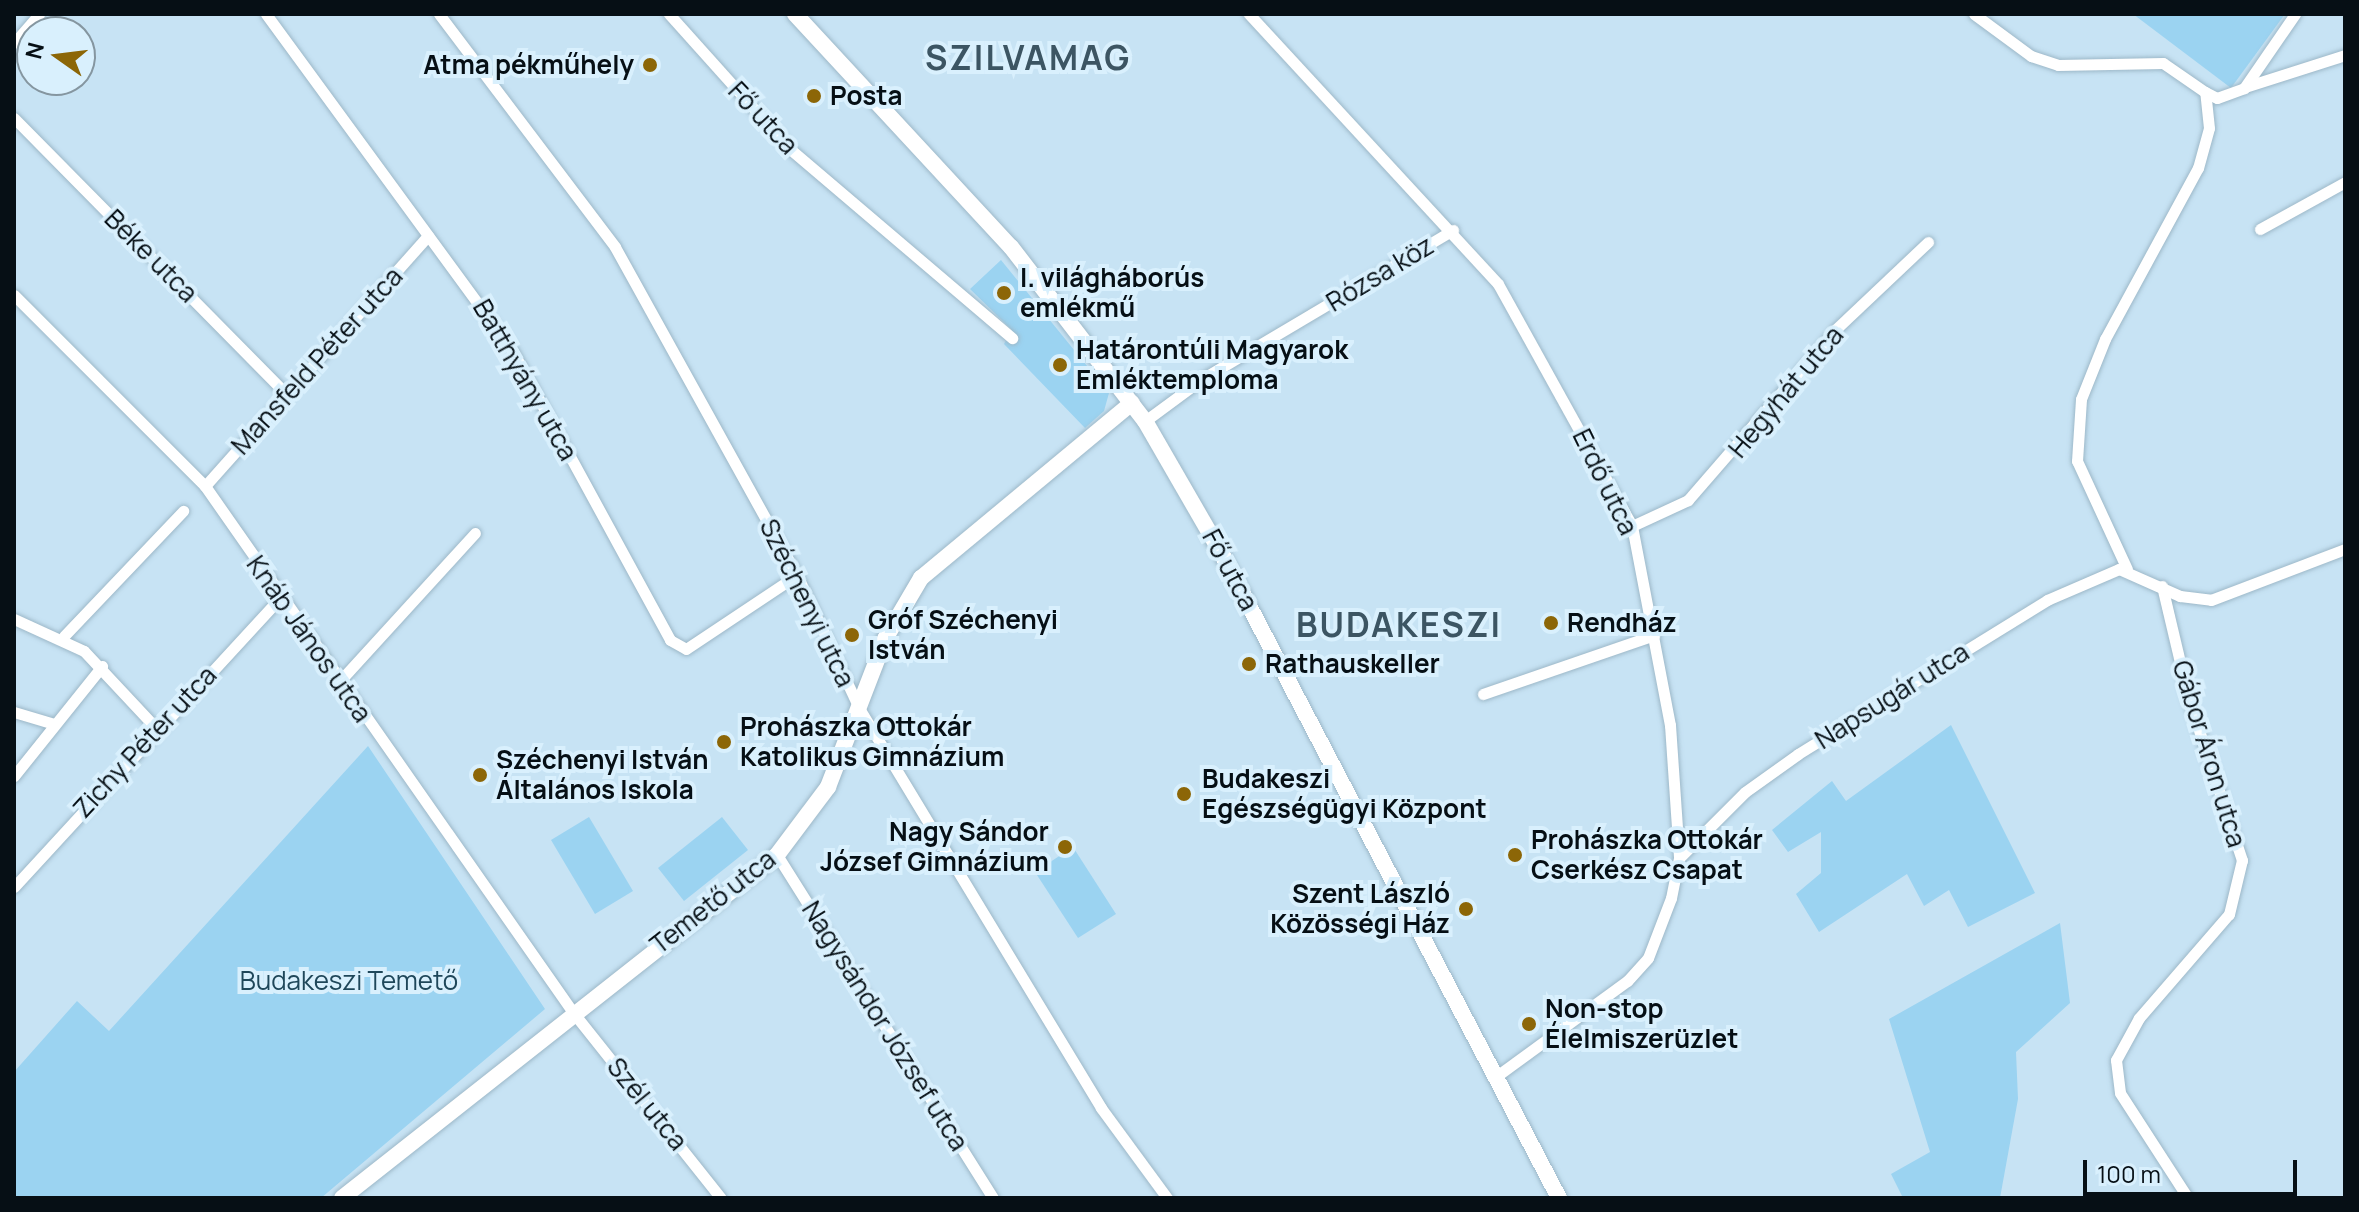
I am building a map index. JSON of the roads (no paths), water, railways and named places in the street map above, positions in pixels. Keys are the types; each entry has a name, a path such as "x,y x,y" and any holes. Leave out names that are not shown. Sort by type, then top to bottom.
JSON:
{"main road":[{"name":"Fő utca","path":"795,14 1011,247 1145,421 1217,544 1559,1198"},
{"name":"Temető utca","path":"342,1198 572,1011 777,855 828,787 885,639 921,578 1132,403"}],"street":[{"path":"14,43 39,14"},
{"name":"Batthyány utca","path":"266,14 512,350 670,640 686,649 797,575"},
{"name":"Széchenyi utca","path":"439,14 615,247 797,575 859,708 1101,1108 1167,1198"},
{"name":"Fő utca","path":"669,14 790,149 1012,338"},
{"name":"Erdő utca","path":"1249,14 1453,230 1530,334 1632,526 1670,725 1679,858 1648,958 1558,1038 1494,1078"},
{"path":"1974,14 2031,56 2058,65 2163,63 2217,98 2345,55"},
{"path":"2244,88 2295,14"},
{"path":"2205,92 2209,128 2198,168 2105,339 2081,399 2077,461 2127,569 2162,586 2211,600 2345,549"},
{"name":"Béke utca","path":"14,118 287,395"},
{"path":"2260,229 2345,182"},
{"name":"Rózsa köz","path":"1145,421 1202,379 1453,230"},
{"name":"Mansfeld Péter utca","path":"205,486 428,236"},
{"name":"Hegyhát utca","path":"1632,526 1688,500 1835,330 1928,242"},
{"name":"Knáb János utca","path":"14,295 205,486 279,599 572,1011"},
{"path":"64,636 183,511"},
{"path":"338,683 475,533"},
{"name":"Napsugár utca","path":"1679,858 1745,792 1848,721 2047,600 2127,569"},
{"name":"Gábor Áron utca","path":"2162,586 2189,700 2242,860 2229,914 2139,1018 2116,1060 2120,1093 2188,1198"},
{"name":"Zichy Péter utca","path":"14,887 155,727 279,599"},
{"path":"14,619 64,636 102,666 155,727"},
{"path":"1483,694 1654,635"},
{"path":"14,776 102,666"},
{"path":"14,712 54,724"},
{"name":"Nagysándor József utca","path":"777,855 993,1198"},
{"name":"Szél utca","path":"572,1011 721,1198"}],"place":[{"name":"Atma pékműhely","path":"650,65"},
{"name":"Posta","path":"814,96"},
{"name":"I. világháborús emlékmű","path":"1004,293"},
{"name":"Határontúli Magyarok Emléktemploma","path":"1060,365"},
{"name":"Rendház","path":"1551,623"},
{"name":"Gróf Széchenyi István","path":"852,635"},
{"name":"Rathauskeller","path":"1249,664"},
{"name":"Prohászka Ottokár Katolikus Gimnázium","path":"724,742"},
{"name":"Széchenyi István Általános Iskola","path":"480,775"},
{"name":"Budakeszi Egészségügyi Központ","path":"1184,794"},
{"name":"Nagy Sándor József Gimnázium","path":"1065,847"},
{"name":"Prohászka Ottokár Cserkész Csapat","path":"1515,855"},
{"name":"Szent László Közösségi Ház","path":"1466,909"},
{"name":"Non-stop Élelmiszerüzlet","path":"1529,1024"}],"district":[{"name":"SZILVAMAG","path":"1028,58"},
{"name":"BUDAKESZI","path":"1399,625"}],"park label":[{"name":"Budakeszi Temető","path":"349,981"}]}
